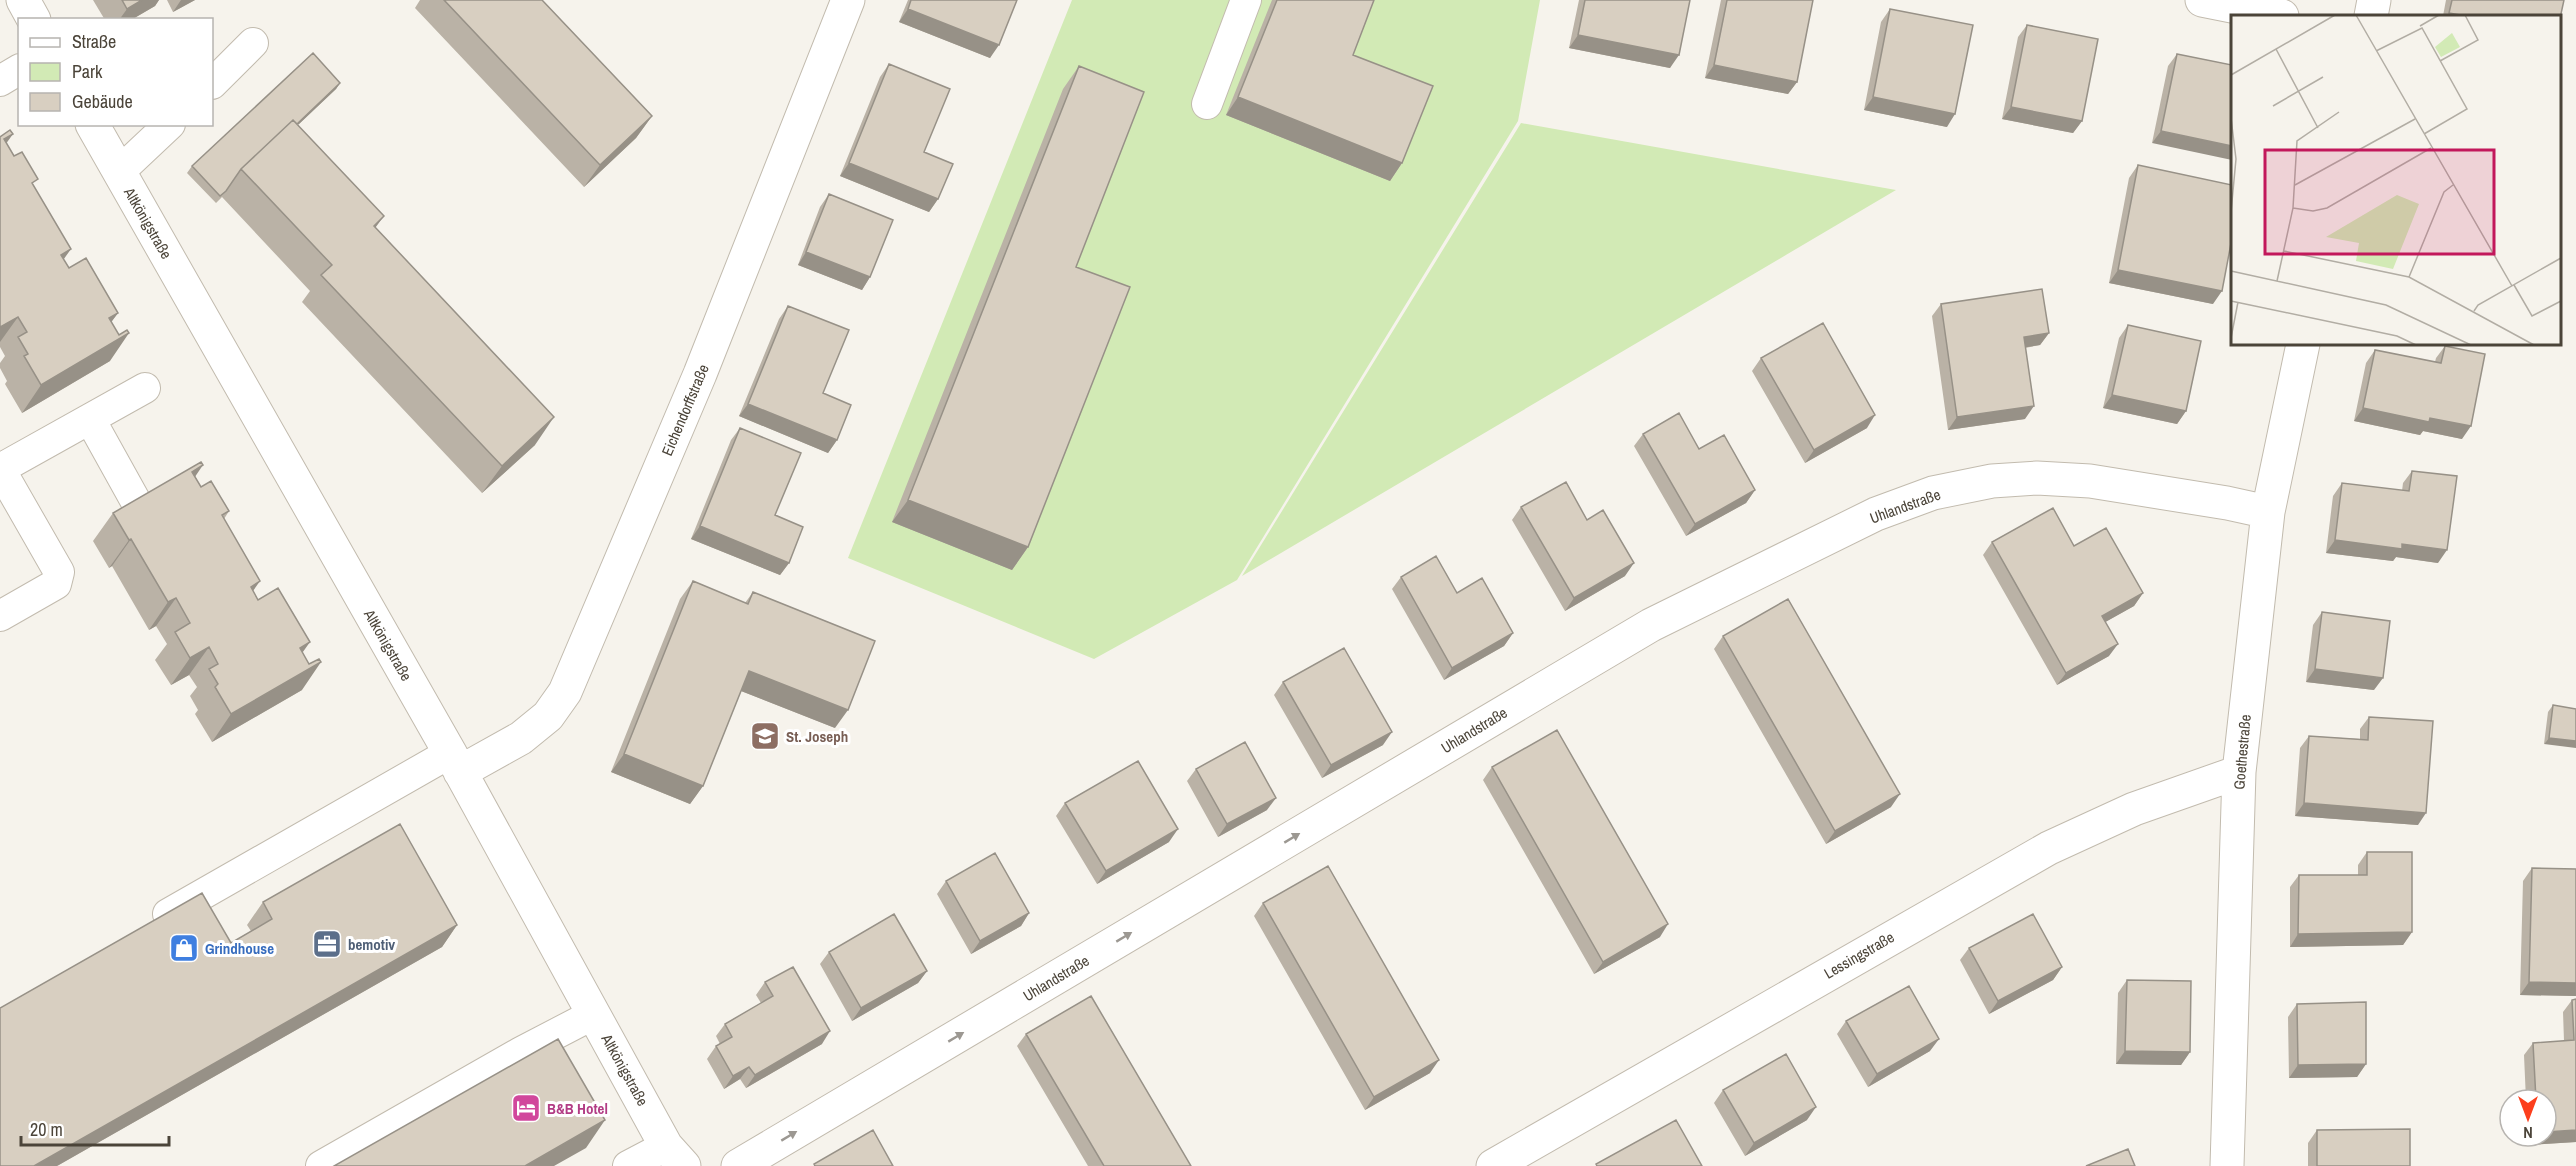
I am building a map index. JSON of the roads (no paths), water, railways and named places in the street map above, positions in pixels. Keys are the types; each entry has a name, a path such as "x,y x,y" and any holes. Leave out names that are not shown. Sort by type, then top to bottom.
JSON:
{"street":[{"path":"23,0 33,18"},
{"name":"Eichendorffstraße","path":"455,763 521,738 548,716 565,692 700,374 848,0"},
{"path":"2202,0 2277,15"},
{"path":"2371,15 2374,0"},
{"name":"Altkönigstraße","path":"93,126 675,1156"},
{"name":"Goethestraße","path":"2227,1166 2239,772 2268,512 2303,345"},
{"name":"Uhlandstraße","path":"738,1166 1651,625 1876,514 1933,494 1992,481 2037,478 2090,481 2227,502 2268,512"},
{"name":"Lessingstraße","path":"1493,1166 2049,848 2134,809 2239,772"}],"lane":[{"path":"1207,104 1246,0"},
{"path":"213,83 253,43"},
{"path":"0,81 18,70"},
{"path":"118,172 168,126"},
{"path":"0,616 56,584 59,572 0,469 145,388"},
{"path":"90,419 135,500"},
{"path":"146,927 455,763"},
{"path":"321,1166 521,1052 594,1014"},
{"path":"628,1166 675,1156"}],"place":[{"name":"St. Joseph","path":"765,736"},
{"name":"bemotiv","path":"327,944"},
{"name":"Grindhouse","path":"184,948"},
{"name":"B&B Hotel","path":"526,1108"}]}
